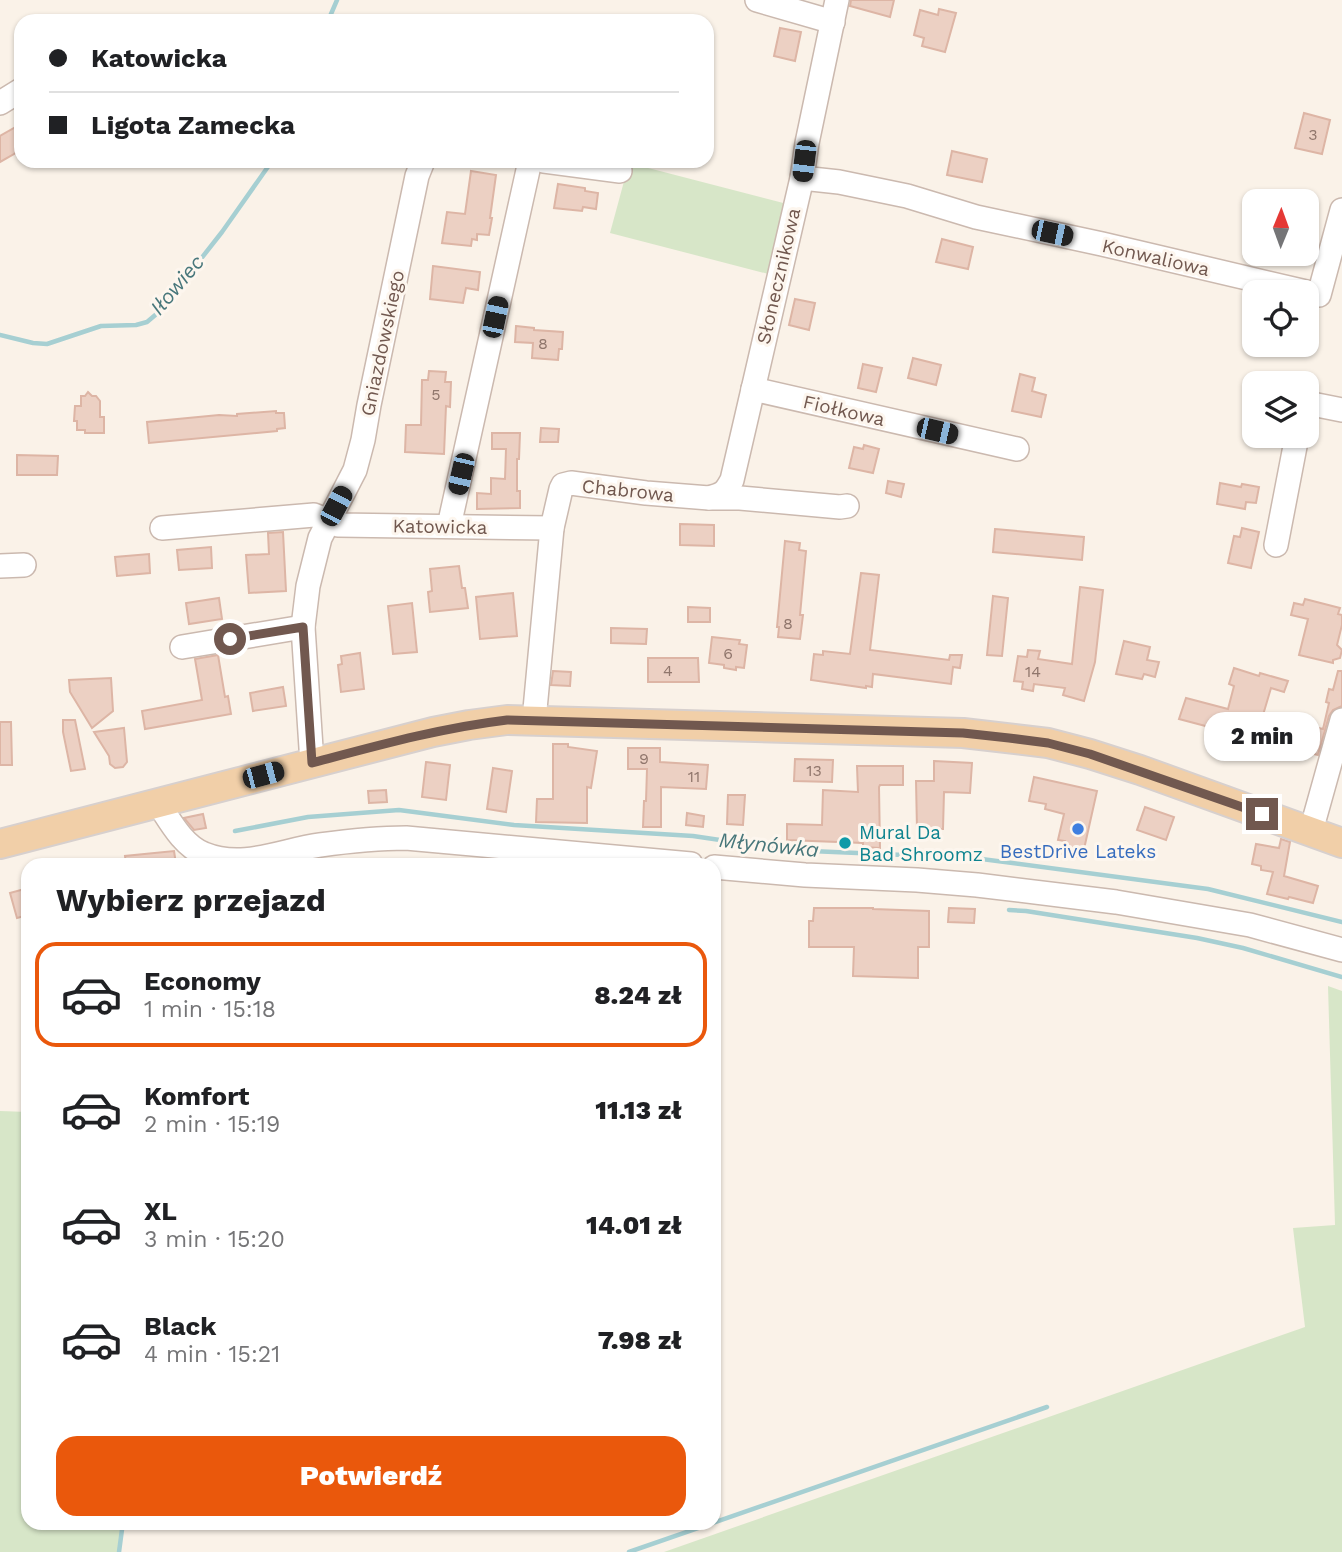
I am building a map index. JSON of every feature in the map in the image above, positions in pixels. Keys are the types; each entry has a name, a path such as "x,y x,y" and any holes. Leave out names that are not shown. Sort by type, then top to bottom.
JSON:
{"main road":[{"path":"0,844 433,732 469,724 507,720 963,733 1048,743 1127,766 1342,843"}],"street":[{"path":"757,0 835,11"},
{"name":"Słonecznikowa","path":"709,498 721,495 732,480 802,178 835,11"},
{"name":"Gniazdowskiego","path":"328,521 355,470 363,440 421,168"},
{"path":"449,526 528,168"},
{"path":"597,168 620,171"},
{"name":"Konwaliowa","path":"802,178 839,182 907,197 976,217 1256,280"},
{"path":"1316,280 1342,210"},
{"name":"Fiołkowa","path":"752,389 1017,449"},
{"path":"1319,405 1342,410"},
{"path":"1276,545 1295,448"},
{"name":"Chabrowa","path":"534,720 552,527 563,485 709,498 847,506"},
{"name":"Katowicka","path":"162,528 314,515 338,525 552,527"},
{"path":"312,763 303,627 311,574 320,538 328,521"},
{"path":"0,566 24,565"},
{"path":"182,647 303,627"},
{"path":"1311,831 1342,720"},
{"path":"158,803 189,845 203,854 217,858"},
{"path":"255,858 317,845 379,838 406,838 625,858"},
{"path":"721,868 965,884 1116,902 1250,925 1342,950"}],"green space":[{"path":"628,168 648,168 791,205 776,276 610,233"},
{"path":"1328,986 1342,991 1342,1552 664,1552 1305,1327 1293,1228 1335,1225"},
{"path":"0,1111 21,1112 21,1530 122,1530 119,1552 0,1552"}],"building":[{"path":"851,0 894,0 890,17 850,6"},
{"path":"939,9 956,13 945,52 922,46 924,38 914,35 920,10 938,15"},
{"path":"780,28 801,32 795,61 774,56"},
{"path":"1304,113 1330,120 1322,154 1295,148"},
{"path":"14,128 14,154 0,162 0,136"},
{"path":"952,151 987,159 982,182 947,175"},
{"path":"471,171 496,175 489,235 477,234 477,240 472,239 471,246 442,243 447,212 465,214"},
{"path":"558,184 598,193 596,209 583,207 582,211 554,208"},
{"path":"942,239 973,247 968,269 936,262"},
{"path":"433,266 480,272 478,290 466,288 463,303 430,299"},
{"path":"795,299 815,303 809,330 789,325"},
{"path":"516,326 563,332 558,360 532,358 533,343 515,342"},
{"path":"913,358 941,365 936,385 908,378"},
{"path":"863,364 882,368 876,392 858,388"},
{"path":"429,371 446,372 445,382 451,382 450,407 446,406 444,454 405,452 406,425 421,425 422,380 428,380"},
{"path":"1020,374 1035,378 1032,391 1046,395 1041,417 1012,411"},
{"path":"88,392 100,401 104,433 77,430 77,421 74,421 75,406 81,406 81,396"},
{"path":"276,411 284,413 285,428 277,431 149,443 147,422"},
{"path":"541,428 559,429 558,442 540,442"},
{"path":"492,433 520,433 517,491 520,491 520,508 477,509 477,493 491,494 491,478 505,479 506,449 492,449"},
{"path":"864,445 879,449 873,473 849,468 854,447 863,449"},
{"path":"17,455 58,456 57,475 17,475"},
{"path":"888,481 904,484 901,497 886,493"},
{"path":"1220,483 1259,487 1256,503 1246,502 1245,509 1217,504"},
{"path":"680,524 714,525 714,546 680,545"},
{"path":"1242,528 1259,532 1251,568 1228,563 1234,536 1240,537"},
{"path":"995,529 1084,537 1082,560 993,552"},
{"path":"283,532 286,591 249,593 246,555 269,554 268,533"},
{"path":"785,541 800,543 799,550 806,551 800,639 778,637"},
{"path":"211,547 212,568 179,570 177,550"},
{"path":"149,554 150,573 117,576 115,557"},
{"path":"459,566 468,608 430,612 430,569"},
{"path":"861,573 879,575 870,650 949,660 950,655 962,655 960,668 953,667 951,684 873,674 872,687 866,688 811,680 814,654 823,655 823,651 850,654"},
{"path":"1080,587 1103,590 1095,662 1084,701 1063,695 1065,688 1034,684 1033,691 1022,689 1023,682 1014,681 1018,656 1027,657 1028,650 1040,651 1038,659 1072,664"},
{"path":"513,593 517,636 480,639 476,597"},
{"path":"993,596 1008,598 1002,656 987,655"},
{"path":"219,598 222,619 189,624 186,603"},
{"path":"1305,599 1340,608 1338,614 1342,615 1342,625 1337,645 1342,650 1340,658 1333,660 1333,663 1299,655 1308,619 1291,615 1294,603 1303,605"},
{"path":"412,603 417,652 393,654 388,606"},
{"path":"688,607 710,608 710,622 688,622"},
{"path":"611,628 647,629 646,644 611,643"},
{"path":"712,637 740,640 739,644 747,645 744,668 736,667 736,670 709,663"},
{"path":"1124,641 1150,647 1147,660 1159,662 1155,677 1144,674 1142,679 1116,674"},
{"path":"360,653 364,689 341,692 338,665 342,664 341,656"},
{"path":"218,655 225,697 228,696 231,714 145,729 142,711 202,700 195,659"},
{"path":"648,658 698,658 699,682 648,682"},
{"path":"1234,668 1288,681 1284,692 1271,688 1263,715 1273,718 1266,742 1179,719 1186,698 1228,709 1234,686 1229,684"},
{"path":"553,671 571,672 570,686 551,685"},
{"path":"1338,671 1342,671 1342,706 1333,710 1329,716 1318,755 1294,749 1300,727 1323,729 1329,689 1333,690"},
{"path":"111,678 113,711 92,728 70,692 69,680"},
{"path":"283,687 286,706 253,711 250,693"},
{"path":"63,720 75,720 85,769 71,771"},
{"path":"0,722 11,722 12,765 0,765"},
{"path":"124,728 127,762 123,767 115,768 110,764 109,756 94,732"},
{"path":"553,744 568,744 568,747 597,751 591,788 587,787 587,823 536,822 537,799 553,799"},
{"path":"628,748 660,748 660,762 708,765 706,789 661,787 661,827 643,827 647,769 628,769"},
{"path":"795,759 833,760 832,782 794,781"},
{"path":"934,761 972,763 970,793 944,792 943,829 917,829 916,781 934,781"},
{"path":"426,762 450,765 446,800 422,797"},
{"path":"857,766 903,766 903,785 879,787 880,848 863,847 863,843 787,840 787,824 822,825 823,790 858,792"},
{"path":"493,768 512,771 506,812 487,809"},
{"path":"1034,777 1097,791 1082,858 1062,854 1065,841 1058,840 1064,814 1045,809 1046,804 1029,801"},
{"path":"386,790 387,802 369,803 368,791"},
{"path":"728,795 745,795 743,825 727,824"},
{"path":"1145,807 1174,817 1166,840 1137,830"},
{"path":"687,813 704,816 703,827 686,825"},
{"path":"203,814 206,828 194,830 184,818"},
{"path":"1281,839 1290,842 1284,876 1318,886 1313,903 1267,894 1273,872 1261,870 1261,866 1252,864 1256,844 1279,848"},
{"path":"174,851 175,858 125,858"},
{"path":"21,890 21,917 17,918 10,893"},
{"path":"814,908 929,911 929,947 918,947 918,978 853,976 854,947 809,947 809,921 813,921"},
{"path":"949,908 975,909 974,923 948,922"}],"waterway":[{"name":"Iłowiec","path":"331,14 337,0"},
{"name":"Iłowiec","path":"0,335 47,344 101,326 147,322 160,311 222,232 267,168"},
{"name":"Młynówka","path":"235,831 308,817 399,810 514,825 693,836 787,850 974,858 1208,889 1342,922"},
{"path":"1009,910 1197,938 1243,948 1342,977"},
{"path":"721,1520 1047,1407"},
{"path":"119,1552 122,1530"},
{"path":"629,1552 692,1530"}],"place":[{"name":"BestDrive Lateks","path":"1078,829"},
{"name":"Mural Da Bad Shroomz","path":"845,843"}],"route":[{"path":"230,639 303,627 312,763 469,724 507,720 963,733 1048,743 1090,754 1262,814"}]}
